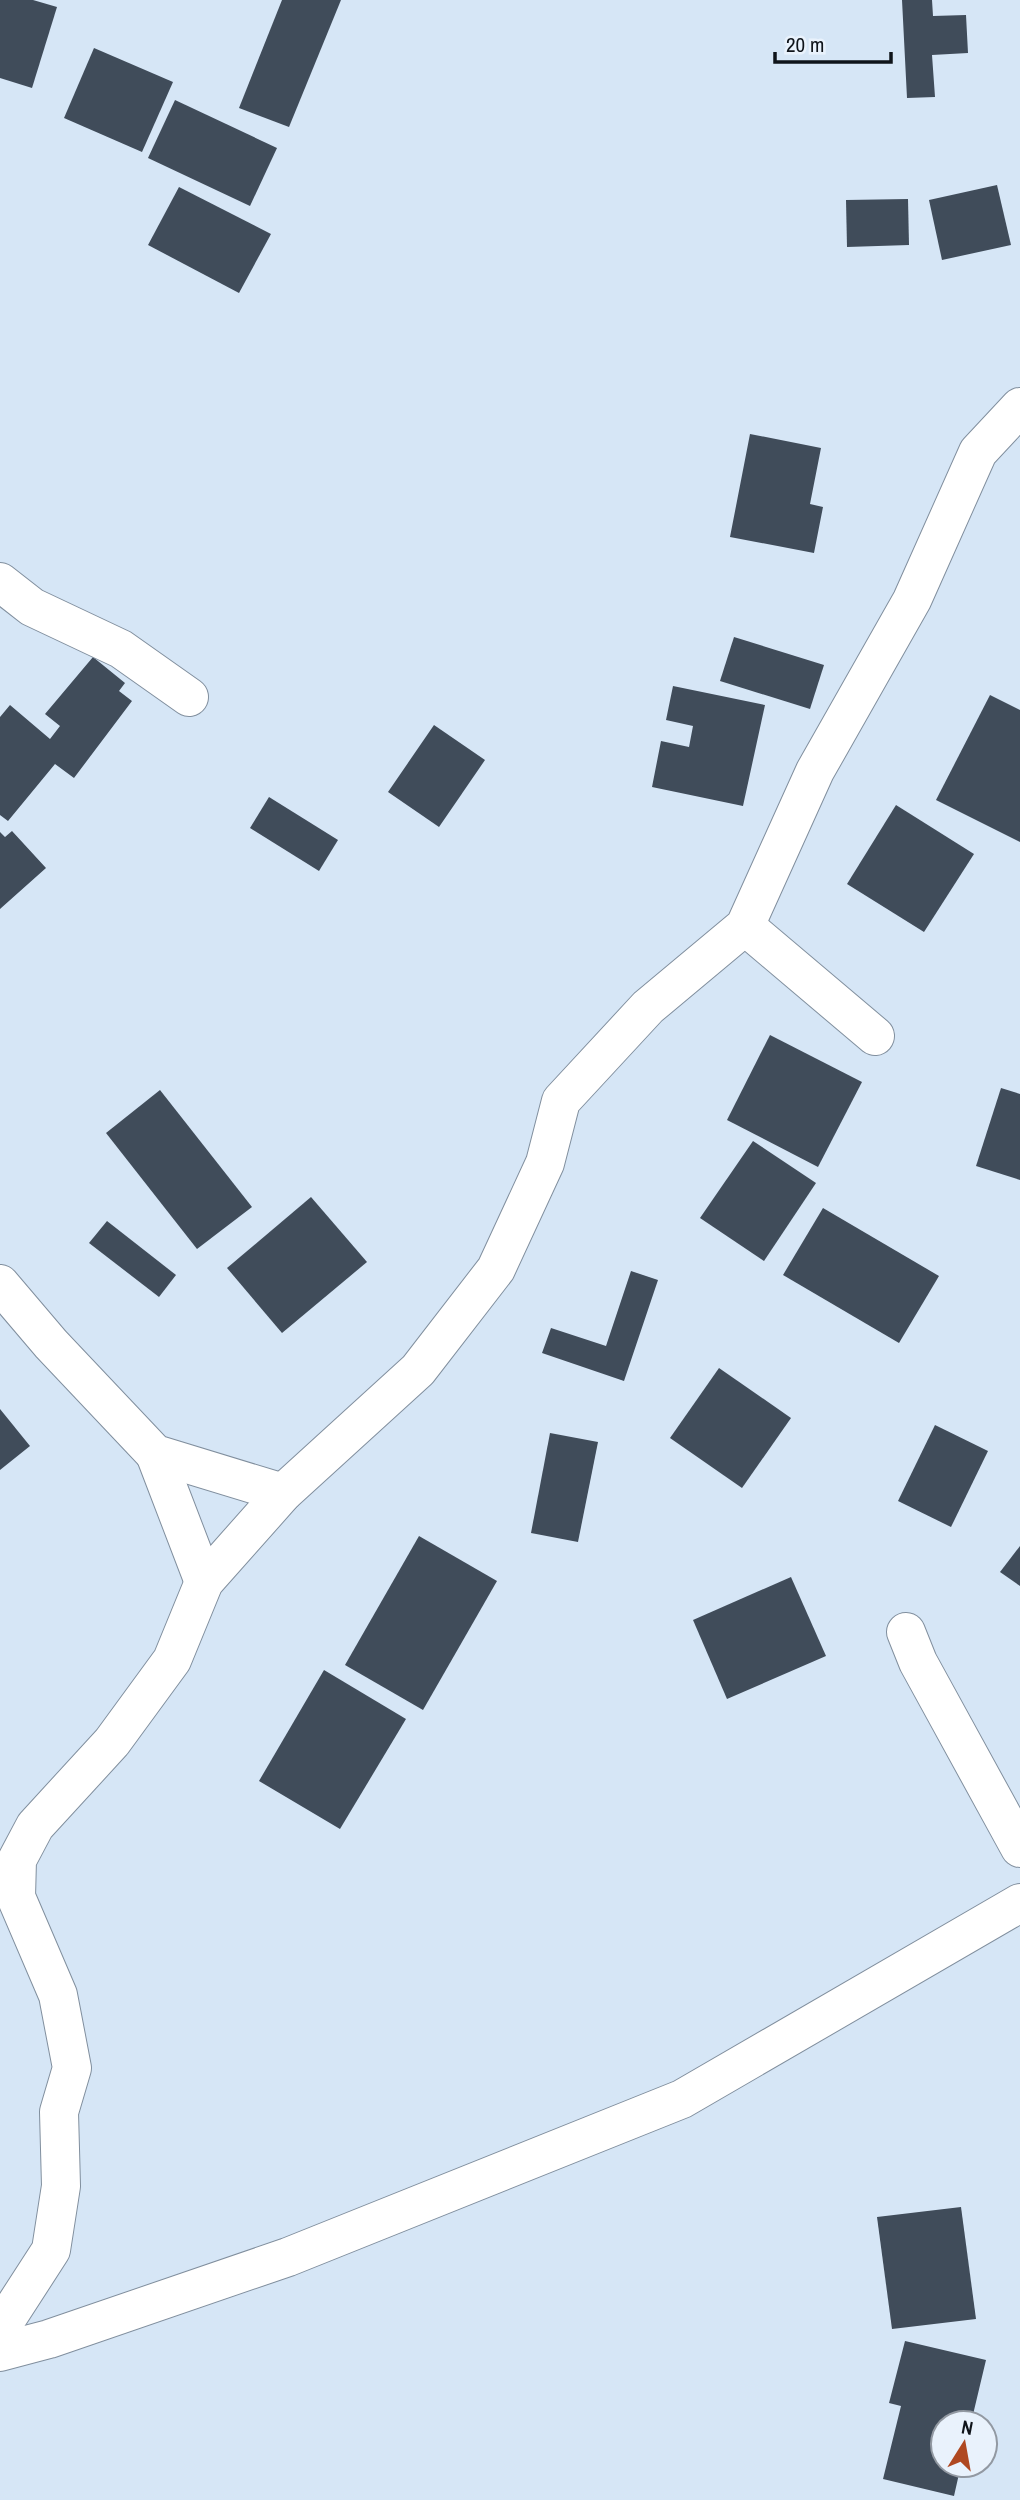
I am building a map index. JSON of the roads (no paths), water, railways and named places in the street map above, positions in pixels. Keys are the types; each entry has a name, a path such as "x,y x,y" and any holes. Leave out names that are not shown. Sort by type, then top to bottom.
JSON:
{"street":[{"path":"0,2329 51,2250 61,2186 59,2112 72,2068 58,1995 16,1896 17,1860 35,1826 112,1742 172,1660 204,1582 283,1493 418,1370 496,1269 545,1163 561,1101 648,1007 745,926 815,771 912,600 978,452 1020,407"},
{"path":"0,582 32,607 121,649 189,697"},
{"path":"745,926 875,1036"},
{"path":"0,1284 51,1344 155,1454 204,1582"},
{"path":"155,1454 283,1493"},
{"path":"906,1632 918,1662 1020,1848"},
{"path":"0,2352 49,2339 288,2257 682,2099 1020,1903"}]}
